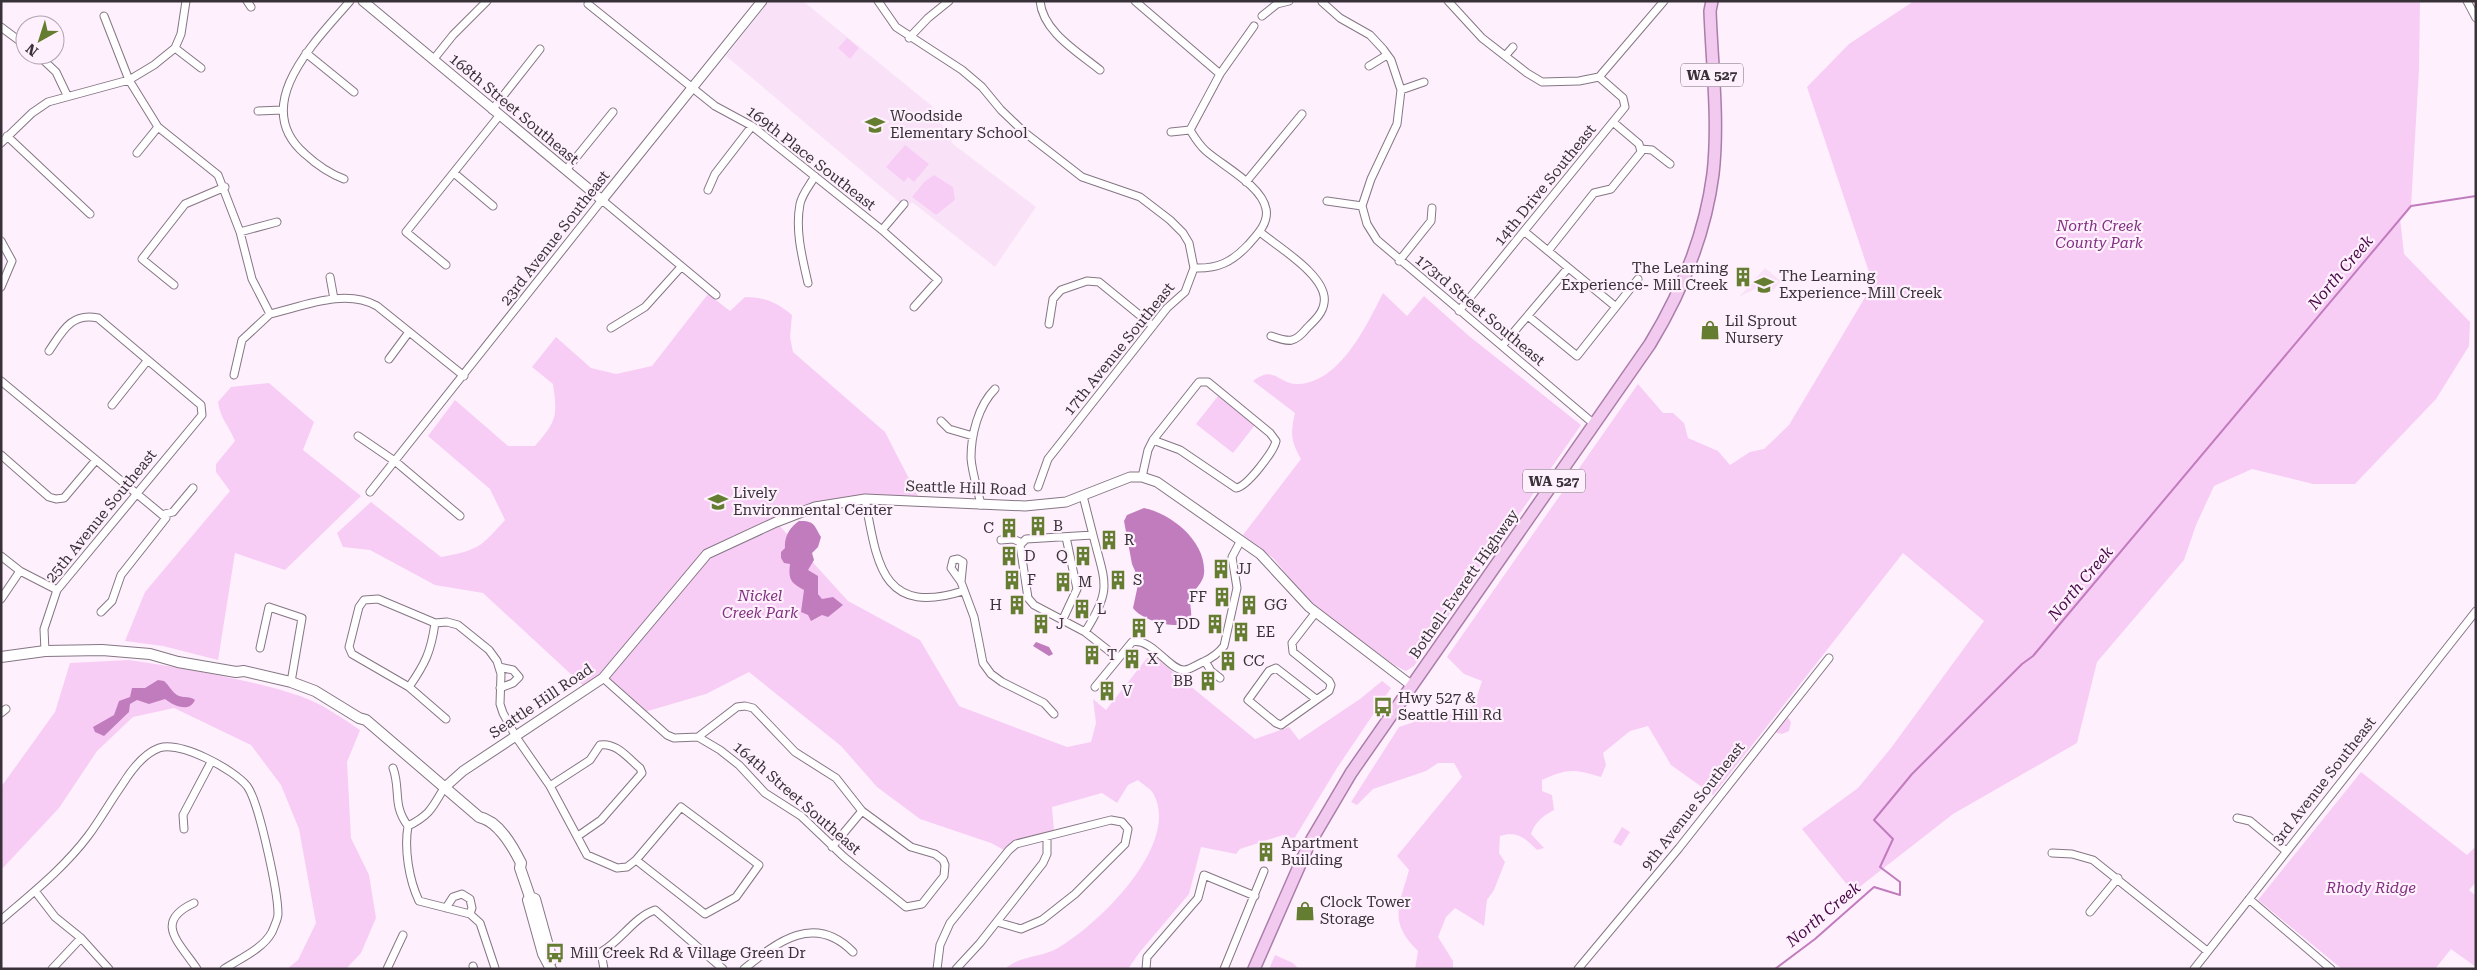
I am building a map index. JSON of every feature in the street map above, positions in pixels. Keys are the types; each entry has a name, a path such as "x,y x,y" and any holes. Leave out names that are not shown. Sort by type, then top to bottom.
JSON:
{"main road":[{"name":"Bothell-Everett Highway","path":"1254,969 1308,846 1351,773 1666,318 1695,248 1712,174 1715,134 1709,4"},
{"path":"1,657 46,651 102,650 150,654 170,658 178,662 226,671 244,671 291,682 332,700 359,718 362,725 400,755 407,756 479,817 481,823 506,848 516,866 520,868 530,897 528,900 539,939 547,962 551,967"}],"street":[{"path":"1,143 32,113 48,102 67,95 129,80 154,65 175,48 181,34 186,1"},
{"path":"344,179 328,173 296,146 288,133 282,110 295,70 306,53 350,1"},
{"name":"168th Street Southeast","path":"363,1 495,113 716,295"},
{"name":"23rd Avenue Southeast","path":"370,492 396,462 602,200 762,1"},
{"path":"878,1 896,27 909,38 962,70 982,87 1001,110 1024,132 1082,177 1140,197 1170,220 1184,233 1194,268 1210,268 1228,263 1260,232 1267,210 1264,201 1246,182 1206,151 1190,130"},
{"path":"909,38 928,18 949,1"},
{"path":"1040,1 1041,12 1057,35 1100,70"},
{"path":"1135,1 1220,74"},
{"path":"1262,16 1277,4 1288,1"},
{"path":"1317,1 1322,1 1340,18 1370,35 1387,55 1401,90 1397,124 1362,206 1327,201"},
{"path":"1448,1 1466,23 1505,56 1542,82 1579,81 1600,77 1664,1"},
{"path":"2467,1 2476,18"},
{"path":"432,60 485,2"},
{"name":"169th Place Southeast","path":"588,4 715,106 752,126 816,176 882,230 938,280 914,307"},
{"path":"104,16 129,80 158,127 214,170 224,187 240,232 252,280 270,314"},
{"path":"1190,130 1220,74 1254,26"},
{"path":"1,27 15,38"},
{"path":"1505,56 1513,47"},
{"path":"175,48 201,68"},
{"path":"446,265 406,232 454,173 540,48"},
{"path":"306,53 354,92"},
{"path":"1369,66 1387,55"},
{"path":"49,65 56,72 67,95"},
{"name":"14th Drive Southeast","path":"1459,311 1625,107 1625,101 1600,77"},
{"path":"1401,90 1424,82"},
{"path":"258,111 282,110"},
{"path":"566,170 613,112"},
{"path":"1246,182 1302,114"},
{"path":"1613,122 1639,144 1641,150"},
{"path":"708,190 715,174 752,126"},
{"path":"137,152 158,127"},
{"path":"1171,132 1190,130"},
{"path":"7,136 90,214"},
{"path":"1641,150 1652,150 1670,164"},
{"path":"1548,251 1594,193 1611,189 1641,150"},
{"path":"454,173 493,206"},
{"path":"808,283 799,248 800,204 804,193 816,176"},
{"path":"174,285 142,259 185,204 224,187"},
{"path":"882,230 904,204"},
{"name":"173rd Street Southeast","path":"1362,206 1376,240 1594,424"},
{"path":"1400,260 1431,221 1432,208"},
{"path":"240,232 277,222"},
{"path":"1260,232 1316,278 1325,295 1324,305 1320,313 1298,339 1287,341 1271,336"},
{"path":"1525,232 1616,307"},
{"path":"1,241 12,262 1,287"},
{"path":"611,328 645,307 682,267"},
{"name":"17th Avenue Southeast","path":"1038,487 1048,459 1152,326 1184,292 1194,268"},
{"path":"1502,346 1568,268"},
{"path":"330,277 334,299"},
{"path":"1528,316 1577,356 1638,280"},
{"path":"1049,324 1053,299 1061,290 1087,281 1099,282 1152,326"},
{"path":"234,375 242,340 270,314 334,299 354,298 367,300 464,376"},
{"path":"49,351 73,320 82,317 98,318 147,361 112,405"},
{"path":"389,359 409,332"},
{"name":"25th Avenue Southeast","path":"46,651 44,629 57,590 202,415 201,405 147,361"},
{"path":"1142,477 1148,450 1153,440 1196,384 1204,381 1270,433 1276,441 1273,449 1247,483 1240,488 1228,484 1180,450 1153,440"},
{"path":"1,382 165,516"},
{"path":"981,505 971,460 973,436 984,400 995,389"},
{"path":"941,421 949,428 973,436"},
{"path":"358,436 396,462 460,516"},
{"path":"1,455 50,497 56,499 64,498 96,460"},
{"name":"Seattle Hill Road","path":"444,788 463,771 603,678 707,554 814,506 865,499 1026,506 1066,502 1117,480 1142,477 1166,487 1241,540 1277,570 1296,594 1316,612 1411,685"},
{"path":"101,612 112,600 121,576 165,516 173,512 193,488"},
{"path":"1083,496 1104,581 1101,606 1085,632"},
{"path":"865,499 876,554 893,584 902,592 914,598 939,599 963,591"},
{"path":"1093,535 1026,539 1022,543 1020,550 1030,602 1085,632 1118,658"},
{"path":"1063,619 1077,589 1066,537"},
{"path":"1001,540 1013,539 1022,543"},
{"path":"1095,687 1129,644 1135,641 1155,650 1182,670 1217,654 1224,646 1236,588 1232,557 1241,540"},
{"path":"1,556 20,571 57,590"},
{"path":"1,599 20,571"},
{"path":"961,582 974,617 983,663 991,674 1002,682 1044,703 1054,714"},
{"path":"446,719 408,687 358,659 349,647 359,607 364,600 378,599 435,623 447,622 458,625 489,650 499,667 500,704 516,737 550,786 587,855 617,868 627,868 681,807 759,865 736,898 705,914 636,860"},
{"path":"260,648 269,607 302,618 291,682"},
{"name":"3rd Avenue Southeast","path":"2194,969 2476,611"},
{"path":"1316,612 1292,643 1293,652 1329,681 1331,685 1329,691 1281,725 1248,700 1269,671 1276,668 1316,699"},
{"path":"408,687 423,667 430,652 435,623"},
{"name":"9th Avenue Southeast","path":"1578,969 1679,848 1829,658"},
{"path":"1205,661 1220,678"},
{"path":"499,667 513,670 517,672 519,677 513,683 500,688"},
{"path":"603,678 667,735 674,738 698,737 737,707 753,708 795,752 836,778 862,811 832,847"},
{"name":"164th Street Southeast","path":"698,737 739,765 765,793 792,809 832,847 906,907 918,906 926,901 944,876 945,865 935,854 912,847 862,811"},
{"path":"550,786 590,760 600,745 608,744 614,746 640,768 642,773 601,820 578,836"},
{"path":"1,920 65,863 88,836 129,774 142,760 159,748 180,747 197,752 234,774 248,787 261,825 273,877 278,916 271,933 260,945 224,969"},
{"path":"184,829 183,815 211,762"},
{"path":"393,768 397,778 397,807 408,826 406,837 414,891 419,901 470,914 480,923 496,968"},
{"path":"408,826 431,812 444,788"},
{"path":"2237,818 2250,821 2286,851"},
{"path":"937,969 940,945 950,923 1009,850 1016,844 1115,820 1122,822 1128,829 1124,844 1074,894 1034,925 1021,929 997,922"},
{"path":"956,969 997,922 1043,863 1048,854 1047,837"},
{"path":"2052,853 2072,854 2093,860 2118,878 2207,951"},
{"path":"1224,969 1264,871"},
{"path":"1146,969 1147,957 1198,898 1204,876 1255,896"},
{"path":"2090,912 2118,878"},
{"path":"35,891 55,917 81,938 109,969"},
{"path":"446,908 453,896 462,894 470,899 472,908 470,914"},
{"path":"2249,900 2331,969"},
{"path":"194,903 182,908 173,916 171,927 176,938 197,969"},
{"path":"604,969 601,952 613,946 645,913 655,910 723,969"},
{"path":"744,969 788,938 798,935 826,933 844,942 853,952"},
{"path":"387,969 403,935"},
{"path":"52,969 81,938"}],"shaded area":[{"name":"Woodside Elementary School","path":"769,1 803,1 932,106 953,144 1036,207 995,267 912,202 906,208 726,56"},
{"name":"The Learning Experience-Mill Creek","path":"1765,268 1781,281 1770,294 1763,288 1757,288 1739,297"},
{"path":"1144,508 1166,516 1176,523 1186,531 1200,551 1204,574 1190,600 1191,617 1179,625 1154,621 1133,608 1139,580 1132,564 1124,521 1127,515"},
{"path":"799,521 811,523 816,527 821,537 818,547 812,553 814,560 808,570 818,576 818,594 822,599 833,597 843,605 828,617 822,615 811,621 808,615 801,612 804,590 791,580 790,564 784,563 781,558 781,552 785,548 788,533"},
{"path":"1036,642 1049,647 1053,654 1049,656 1033,646"},
{"path":"158,680 164,681 177,695 195,700 189,706 181,707 165,699 149,704 137,700 130,704 129,712 104,736 95,732 93,727 114,715 119,701 130,697 132,688 145,688"}],"green space":[{"name":"North Creek County Park","path":"1914,1 2420,1 2419,70 2411,206 2400,218 2404,254 2470,322 2469,346 2436,399 2355,484 2313,484 2252,469 2214,486 2196,525 2184,560 2097,662 2077,743 1953,814 1853,892 1802,829 1858,788 1891,748 1984,621 1903,553 1713,795 1671,765 1648,726 1630,731 1603,753 1606,765 1601,777 1584,772 1571,771 1558,773 1542,780 1542,791 1552,795 1554,810 1540,820 1531,834 1544,848 1537,850 1525,839 1516,835 1500,836 1499,853 1505,862 1494,890 1487,900 1484,926 1455,908 1446,917 1438,937 1453,961 1453,969 1415,969 1418,951 1409,941 1399,922 1400,904 1409,870 1397,856 1462,777 1454,763 1438,763 1426,771 1373,789 1357,805 1351,802 1399,727 1441,713 1458,716 1474,705 1482,681 1464,674 1447,657 1638,384 1663,413 1673,413 1684,423 1688,438 1718,451 1730,465 1750,452 1764,449 1789,425 1873,284 1807,87 1849,44"},
{"path":"847,38 859,48 850,59 838,48"},
{"path":"905,145 929,164 914,182 908,177 904,182 886,167"},
{"path":"934,175 953,187 955,200 936,215 912,197 924,182"},
{"path":"1383,293 1407,316 1424,296 1469,336 1581,425 1414,666 1406,671 1394,665 1315,606 1303,595 1274,559 1243,535 1301,459 1292,437 1295,413 1253,381 1267,374 1277,376 1286,382 1299,384 1314,381 1327,373 1350,350"},
{"name":"Nickel Creek Park","path":"708,294 730,311 745,297 770,301 786,310 792,315 790,337 793,352 885,432 921,502 865,499 815,507 777,523 848,601 920,640 959,706 1067,747 1091,742 1096,723 1093,699 1106,710 1147,658 1156,658 1255,739 1289,727 1299,740 1360,699 1382,681 1391,688 1337,768 1294,839 1283,835 1240,849 1236,854 1201,847 1189,894 1139,953 1128,969 1005,969 1017,961 1045,954 1075,937 1113,902 1131,881 1146,858 1156,836 1159,813 1150,789 1138,780 1128,785 1117,803 1102,793 1052,807 1054,831 1020,839 1004,850 991,843 920,819 877,787 841,746 749,672 706,694 641,713 604,678 587,689 483,593 435,585 370,550 343,547 337,533 371,502 441,557 471,550 484,542 505,520 490,489 428,436 455,400 508,446 535,446 551,425 554,418 555,404 553,384 532,367 556,337 591,368 616,374 652,366"},
{"path":"269,383 314,422 303,450 361,496 285,570 235,553 218,660 163,646 125,641 145,592 230,491 216,472 216,464 235,441 218,402 231,387"},
{"path":"1218,396 1255,425 1233,453 1196,424"},
{"path":"129,660 259,684 300,696 316,703 360,730 347,762 351,838 369,875 376,918 361,953 346,969 287,969 298,960 316,923 299,829 281,785 251,745 174,708 133,717 97,751 59,808 1,870 1,787 55,712 70,663"},
{"path":"1787,716 1791,722 1789,731 1782,734 1773,732"},
{"name":"Rhody Ridge","path":"2361,772 2467,855 2476,846 2476,882 2469,890 2476,896 2476,967 2451,949 2435,969 2342,969 2258,900"},
{"path":"1622,827 1630,832 1621,846 1613,842"},
{"path":"1275,955 1293,963 1299,969 1269,969"}],"waterway":[{"name":"North Creek","path":"1775,969 1815,939 1874,887 1900,895 1900,882 1880,867 1893,839 1874,820 1912,774 2022,664 2033,656 2411,206 2476,196"}],"place":[{"name":"Woodside Elementary School","path":"875,125"},
{"name":"The Learning Experience- Mill Creek","path":"1743,277"},
{"name":"The Learning Experience-Mill Creek","path":"1764,285"},
{"name":"Lil Sprout Nursery","path":"1710,330"},
{"name":"Lively Environmental Center","path":"718,502"},
{"name":"B","path":"1038,526"},
{"name":"C","path":"1009,528"},
{"name":"R","path":"1109,540"},
{"name":"D","path":"1009,556"},
{"name":"Q","path":"1083,556"},
{"name":"JJ","path":"1221,569"},
{"name":"F","path":"1012,580"},
{"name":"S","path":"1118,580"},
{"name":"M","path":"1063,582"},
{"name":"FF","path":"1222,597"},
{"name":"H","path":"1017,605"},
{"name":"GG","path":"1249,605"},
{"name":"L","path":"1082,609"},
{"name":"J","path":"1041,624"},
{"name":"DD","path":"1215,624"},
{"name":"Y","path":"1139,628"},
{"name":"EE","path":"1241,632"},
{"name":"T","path":"1092,655"},
{"name":"X","path":"1132,659"},
{"name":"CC","path":"1228,661"},
{"name":"BB","path":"1208,681"},
{"name":"V","path":"1107,691"},
{"name":"Hwy 527 & Seattle Hill Rd","path":"1383,707"},
{"name":"Apartment Building","path":"1266,852"},
{"name":"Clock Tower Storage","path":"1305,911"},
{"name":"Mill Creek Rd & Village Green Dr","path":"555,953"}]}
